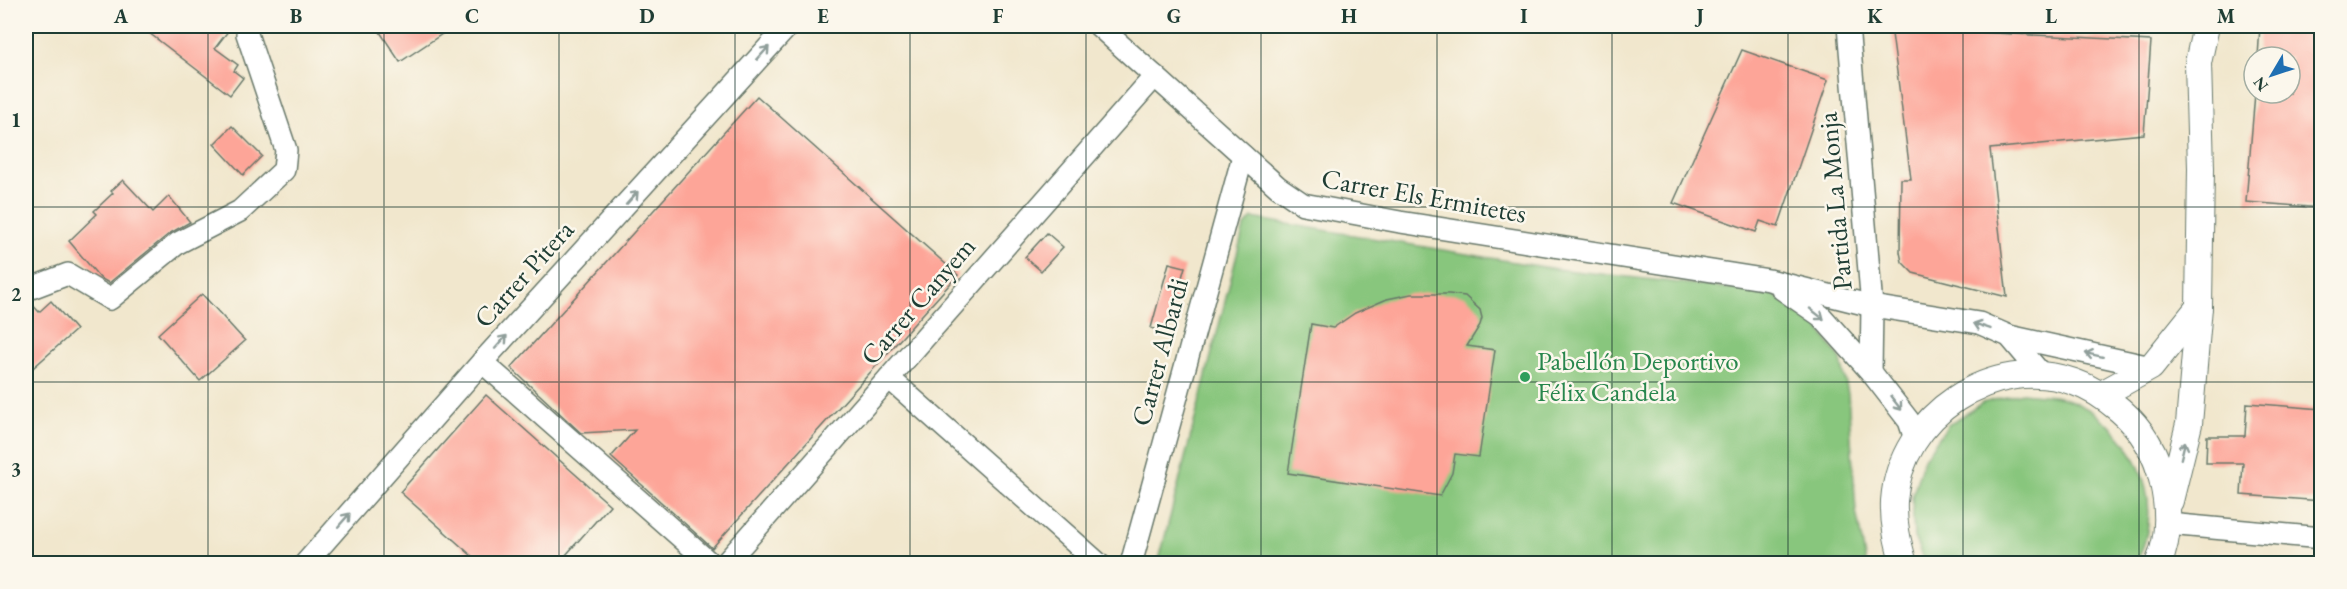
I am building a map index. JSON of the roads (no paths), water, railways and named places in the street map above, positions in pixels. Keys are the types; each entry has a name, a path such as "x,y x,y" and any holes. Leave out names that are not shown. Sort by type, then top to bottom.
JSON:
{"street":[{"name":"Carrer Pitera","path":"305,564 482,362 788,26"},
{"name":"Carrer Els Ermitetes","path":"1098,26 1278,187 1303,204 1400,222 1769,280 1872,306 1978,323 2009,336 2042,375"},
{"name":"Partida La Monja","path":"1848,26 1872,306 1871,372"},
{"path":"2158,564 2189,424 2199,307 2198,63 2206,26"},
{"path":"26,290 68,274 110,299 178,243 240,212 285,170 286,150 247,34"},
{"name":"Carrer Canyem","path":"725,564 1155,76"},
{"name":"Carrer Albardi","path":"1131,564 1243,156"},
{"name":"Carrer Els Ermitetes","path":"1769,280 1821,316 1871,372 1909,421 1915,439"},
{"path":"2102,394 2151,367 2199,307"},
{"path":"2009,336 2151,367"},
{"path":"482,362 711,564"},
{"path":"1904,564 1896,533 1894,500 1901,468 1915,439 1939,410 1970,389 2005,377 2042,375 2073,381 2102,394 2136,424 2159,463 2168,516"},
{"path":"889,378 1099,564"},
{"path":"2168,516 2322,538"}],"place":[{"name":"Pabellón Deportivo Félix Candela","path":"1525,377"}]}
